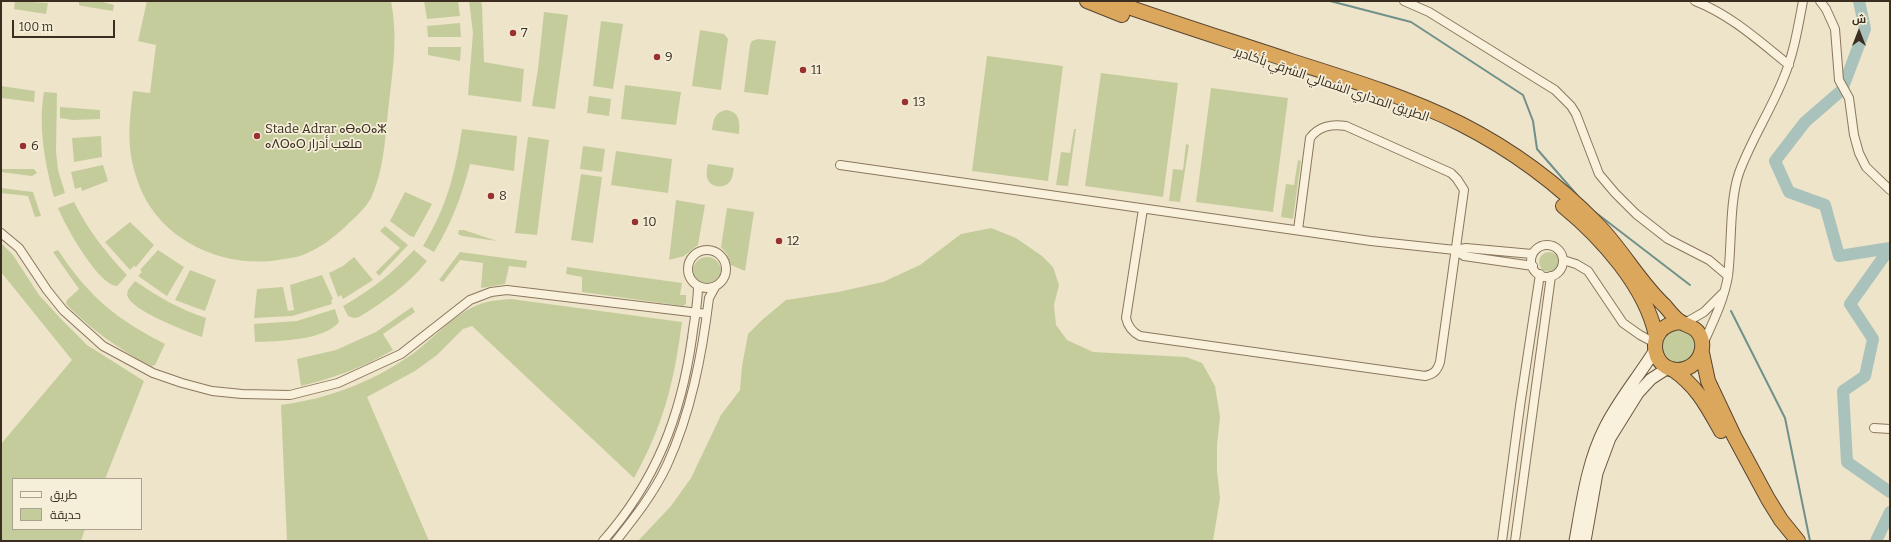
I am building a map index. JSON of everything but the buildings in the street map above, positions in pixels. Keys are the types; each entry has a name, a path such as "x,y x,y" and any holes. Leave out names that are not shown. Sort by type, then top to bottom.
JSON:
{"highway":[{"name":"الطريق المداري الشمالي الشرقي بأكادير","path":"1087,1 1130,18 1273,63 1413,111 1485,147 1529,177 1567,209 1610,252 1634,284 1651,317 1655,343"},
{"name":"الطريق المداري الشمالي الشرقي بأكادير","path":"1111,1 1358,82 1426,108 1461,124 1537,172 1574,202 1597,223 1617,246 1654,297 1683,322"},
{"path":"1787,541 1759,501 1727,440 1700,395 1686,379 1670,369 1657,358 1655,343 1666,325 1683,322 1697,330 1708,381 1734,436 1768,499 1781,520 1798,541"},
{"path":"1670,369 1682,370 1690,367 1697,361 1702,349"}],"street":[{"path":"1404,1 1419,4 1429,12 1555,90 1571,106 1576,114 1599,174 1615,193 1636,214 1668,239 1709,260 1728,276"},
{"path":"1695,1 1726,16 1789,65"},
{"path":"1702,349 1725,291 1728,276 1729,247 1739,175 1776,97 1789,65 1797,35 1803,1"},
{"path":"1820,1 1826,9 1835,29 1836,62 1841,84 1849,98 1854,135 1859,153 1866,166 1890,190"},
{"path":"1143,209 1126,318 1130,329 1134,333 1140,336 1425,376 1436,371 1440,362 1464,190 1462,185 1451,174 1346,126 1333,124 1315,131 1310,138 1298,230"},
{"path":"840,165 1371,241 1455,250 1466,248 1532,254"},
{"path":"1,233 19,248 47,290 63,310 103,346 153,373 182,384 212,391 242,394 290,395 338,383 401,354 470,300 491,292 507,290 707,314"},
{"path":"1549,245 1559,250 1563,260 1560,270 1551,276 1540,274 1533,266 1532,254 1538,248 1549,245"},
{"path":"616,541 641,510 667,466 683,424 692,394 709,298 715,287 723,280 726,269 723,259 715,252 710,250 698,252 688,263 688,275 690,280 698,286 709,288 715,287"},
{"path":"1455,250 1464,256 1533,266"},
{"path":"1563,260 1576,264 1588,271 1623,323 1655,343 1598,440 1585,485 1575,541"},
{"path":"1502,541 1540,274"},
{"path":"1515,541 1551,276"},
{"path":"603,541 625,514 647,482 664,447 678,406 688,369 698,286"},
{"path":"1683,322 1709,309 1725,291"},
{"path":"1585,541 1597,473 1610,438 1638,393 1651,379 1670,369"},
{"path":"1874,428 1890,429"}],"green space":[{"path":"15,1 48,3 46,14 14,9"},
{"path":"79,1 100,1 114,5 113,11 82,6 79,5"},
{"name":"Stade Adrar ⴰⴱⴰⵔⴰⵣ ⴰⴷⵔⴰⵔ ملعب أدرار","path":"147,1 391,1 394,27 392,77 382,163 376,187 366,206 331,239 316,249 298,257 263,261 242,261 222,257 202,250 183,239 167,226 153,211 142,192 133,166 129,131 133,91 150,93 156,45 138,41"},
{"path":"424,1 458,1 460,16 427,19"},
{"path":"469,1 481,1 482,5 484,62 524,69 521,102 468,95 473,33"},
{"path":"544,12 568,15 555,109 532,106 538,69"},
{"path":"601,21 623,24 613,89 593,86"},
{"path":"460,23 461,37 428,37 427,26"},
{"path":"700,30 724,34 728,39 721,90 692,86"},
{"path":"758,39 776,41 768,95 744,92 750,45 752,41"},
{"path":"428,47 461,47 460,61 428,55"},
{"path":"987,56 1063,66 1048,181 972,171"},
{"path":"1101,73 1178,83 1163,197 1085,186"},
{"path":"625,85 681,92 676,125 621,119"},
{"path":"1,86 35,91 34,102 1,98"},
{"path":"1211,88 1288,98 1273,212 1196,202"},
{"path":"44,92 57,93 56,151 58,170 65,193 54,197 43,145 42,105"},
{"path":"589,96 611,99 609,116 587,113"},
{"path":"60,107 100,110 100,119 73,120 60,118"},
{"path":"726,110 737,115 739,122 739,134 712,130 715,117 722,111"},
{"path":"462,129 517,136 514,171 470,164 455,210 446,231 434,252 423,246 438,217 449,189"},
{"path":"1074,129 1076,129 1068,186 1056,185 1061,152 1070,153"},
{"path":"101,136 102,157 74,162 72,138"},
{"path":"528,137 549,140 537,235 515,233"},
{"path":"1186,144 1189,145 1180,202 1169,201 1173,169 1183,170"},
{"path":"583,146 605,149 602,172 580,169"},
{"path":"616,151 672,159 668,193 611,185"},
{"path":"1298,160 1301,161 1293,219 1281,217 1286,184 1294,185"},
{"path":"708,164 734,168 731,180 725,185 721,186 711,184 708,181 707,175"},
{"path":"103,165 108,181 82,191 81,187 75,189 71,172"},
{"path":"1,169 34,169 37,173 32,176 1,172"},
{"path":"581,174 602,177 593,243 571,240"},
{"path":"1,188 33,192 41,216 35,217 28,196 1,193"},
{"path":"405,192 432,204 414,237 410,236 390,221"},
{"path":"676,200 705,205 698,245 684,256 669,260"},
{"path":"74,202 98,241 127,275 117,286 109,283 92,265 75,240 58,208"},
{"path":"727,208 754,212 745,271 731,265 727,254 721,247"},
{"path":"130,222 154,245 136,267 134,266 130,270 105,242"},
{"path":"385,226 408,245 379,276 376,272 400,248 380,231"},
{"path":"991,228 1016,238 1042,256 1053,267 1059,285 1054,305 1056,325 1067,340 1093,352 1186,357 1202,363 1215,386 1220,417 1217,445 1217,471 1220,498 1213,541 638,541 671,506 691,478 721,415 740,390 742,366 748,334 762,320 786,300 838,292 883,282 920,265 961,234"},
{"path":"459,230 464,230 497,241 462,236 458,234"},
{"path":"1,243 13,255 39,295 87,345 144,381 105,478 12,478 12,530 85,530 81,541 1,541 1,444 72,360 1,272"},
{"path":"58,250 69,267 105,305 118,316 165,344 155,365 151,366 116,346 86,323 66,304 67,300 79,289 53,252"},
{"path":"158,250 184,267 167,296 138,276 142,272 140,270"},
{"path":"414,250 427,261 412,278 387,299 359,317 354,318 348,316 343,306 381,281"},
{"path":"460,252 527,261 526,268 509,266 505,284 481,288 483,263 460,260 443,282 439,280"},
{"path":"1549,252 1556,255 1559,262 1556,269 1549,272 1542,269 1539,262 1542,255"},
{"path":"354,257 373,280 343,299 341,295 338,297 329,273 343,266"},
{"path":"707,257 717,261 721,271 717,281 707,285 697,281 693,271 697,261"},
{"path":"567,267 682,283 680,295 686,295 686,304 683,306 582,292 582,277 566,274"},
{"path":"190,270 216,280 205,311 175,300"},
{"path":"322,275 333,299 331,300 332,304 292,316 254,318 257,289 283,287 288,311 294,310 290,285"},
{"path":"135,281 169,302 206,318 202,337 160,320 138,307 127,295 128,290"},
{"path":"511,299 682,322 675,364 666,402 653,439 634,478 472,326 463,329 437,355 415,371 367,397 429,541 287,541 281,405 314,399 363,382 408,357 455,318 475,306 496,300"},
{"path":"412,307 415,312 383,334 393,350 371,362 348,371 301,386 297,359 336,350 376,332"},
{"path":"335,309 339,322 323,333 300,339 255,342 254,324 297,321"},
{"path":"1673,326 1693,334 1696,345 1695,352 1692,357 1684,362 1674,362 1665,358 1659,342"}],"waterway":[{"path":"1330,1 1411,22 1523,95 1533,121 1537,149 1577,195"},
{"path":"1859,1 1865,29 1842,90 1805,122 1775,161 1789,192 1825,205 1839,256 1890,248 1850,304 1873,339 1865,376 1843,391 1847,462 1890,492"},
{"path":"1591,209 1690,285"},
{"path":"1731,311 1785,418 1810,541"},
{"path":"1876,541 1890,512"}],"place":[{"name":"7","path":"513,33"},
{"name":"9","path":"657,57"},
{"name":"11","path":"803,70"},
{"name":"13","path":"905,102"},
{"name":"Stade Adrar ⴰⴱⴰⵔⴰⵣ ⴰⴷⵔⴰⵔ ملعب أدرار","path":"257,136"},
{"name":"6","path":"23,146"},
{"name":"8","path":"491,196"},
{"name":"10","path":"635,222"},
{"name":"12","path":"779,241"}]}
